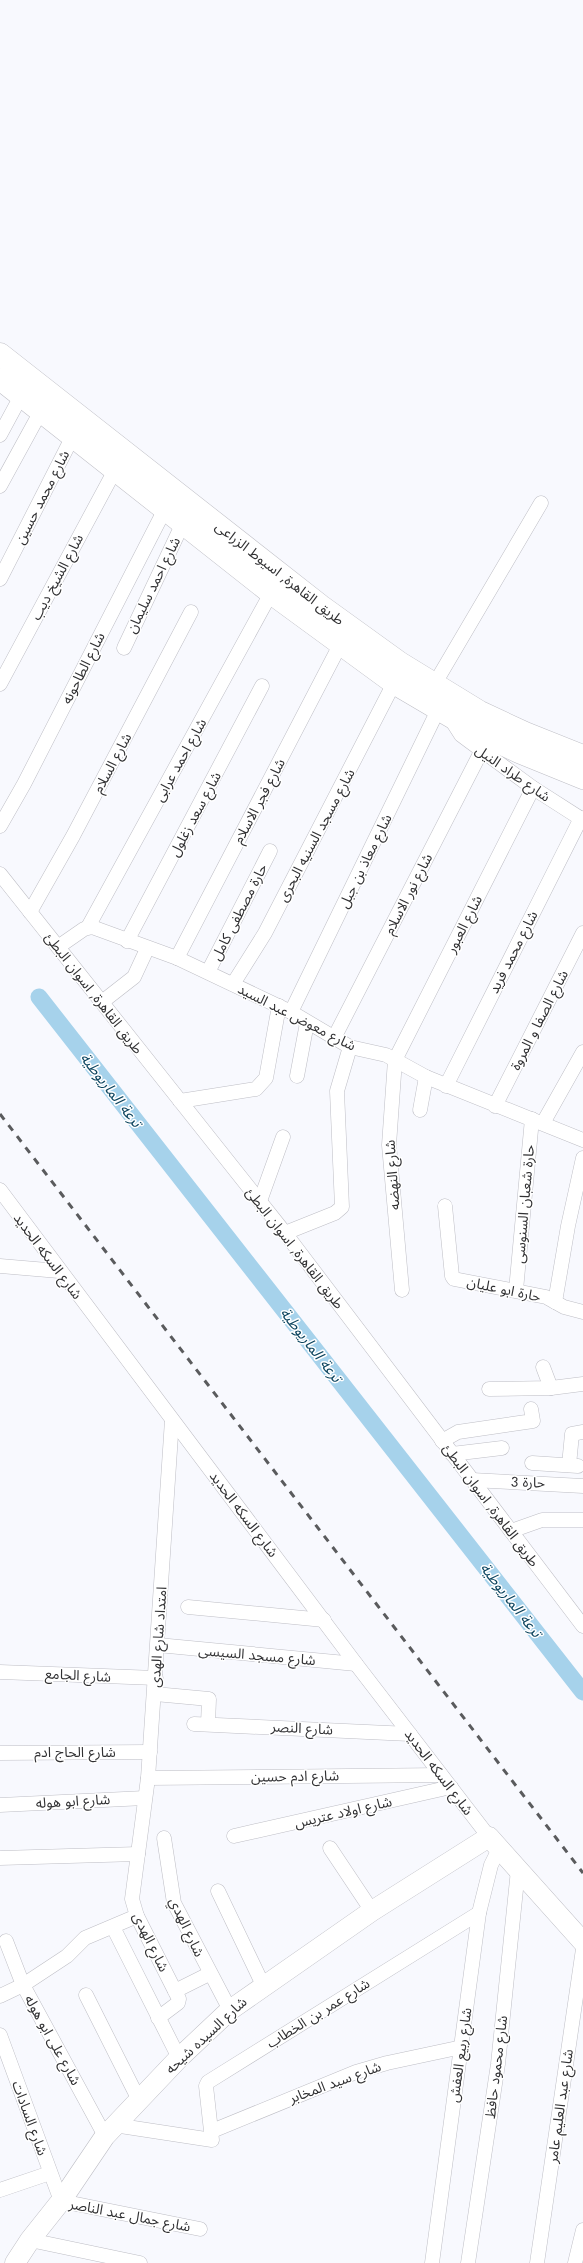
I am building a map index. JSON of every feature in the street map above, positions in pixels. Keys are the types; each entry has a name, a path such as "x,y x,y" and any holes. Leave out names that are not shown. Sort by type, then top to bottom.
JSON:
{"highway":[{"name":"طريق القاهرة, اسيوط الزراعى","path":"0,354 322,606 434,685 474,708 525,733 583,756"},
{"name":"طريق القاهرة, اسيوط الزراعى","path":"0,379 271,593 340,645 394,683 444,714 519,752 583,778"}],"street":[{"path":"0,435 21,396"},
{"path":"0,486 41,411"},
{"name":"شارع محمد حسين","path":"0,579 73,436"},
{"name":"شارع الشيخ ديب","path":"0,684 115,470"},
{"path":"434,685 541,503"},
{"name":"شارع الطاحونه","path":"0,826 24,784 165,509"},
{"name":"شارع احمد سليمان","path":"124,648 183,523"},
{"name":"شارع احمد عرابى","path":"88,927 271,593"},
{"name":"شارع السلام","path":"30,912 77,829 190,612"},
{"name":"شارع فجر الاسلام","path":"177,958 340,645"},
{"name":"شارع مسجد السنيه البحرى","path":"233,984 265,933 394,683"},
{"name":"شارع سعد زغلول","path":"127,941 262,686"},
{"name":"شارع طراد النيل","path":"444,714 461,735 533,788 582,819"},
{"name":"شارع معاذ بن جبل","path":"180,1101 256,1089 266,1078 285,1009 444,714"},
{"name":"شارع نور الاسلام","path":"334,1038 482,750"},
{"name":"شارع العبور","path":"395,1060 533,788"},
{"name":"شارع محمد فريد","path":"446,1086 582,819"},
{"name":"حارة مصطفى كامل","path":"208,972 270,851"},
{"name":"طريق القاهرة, اسوان البطئ","path":"0,874 285,1233 583,1626"},
{"path":"58,948 88,927"},
{"name":"شارع معوض عبد السيد","path":"88,927 146,949 177,958 285,1009 307,1023 350,1046 386,1055 446,1086 583,1140"},
{"name":"شارع الصفا و المروة","path":"495,1106 583,933"},
{"path":"102,1002 134,977 146,949"},
{"path":"297,1076 307,1023"},
{"path":"285,1233 335,1213 342,1206 337,1091 350,1046"},
{"path":"538,1121 583,1052"},
{"name":"شارع النهضه","path":"395,1060 389,1145 402,1290"},
{"path":"420,1110 426,1077"},
{"name":"حارة شعبان السنوسى","path":"516,1290 538,1121"},
{"path":"260,1201 283,1137"},
{"name":"حارة ابو عليان","path":"555,1302 568,1226 583,1158"},
{"name":"شارع السكه الحديد","path":"0,1190 59,1271 356,1664 494,1843"},
{"name":"حارة ابو عليان","path":"444,1206 452,1278 546,1297 564,1307 583,1312"},
{"path":"0,1266 59,1271"},
{"path":"543,1367 551,1388"},
{"path":"490,1389 551,1388 583,1384"},
{"path":"442,1441 458,1432 533,1421 531,1408"},
{"name":"امتداد شارع الهدى","path":"138,1854 148,1778 155,1694 172,1420"},
{"path":"532,1463 573,1466 571,1435 574,1432 583,1432"},
{"path":"452,1454 502,1448"},
{"name":"حارة 3","path":"472,1480 583,1486"},
{"path":"510,1531 542,1520 583,1520"},
{"path":"188,1607 324,1620"},
{"name":"شارع مسجد السيسى","path":"158,1645 356,1664"},
{"name":"شارع الجامع","path":"0,1672 156,1678"},
{"path":"155,1694 209,1699 208,1724"},
{"name":"شارع النصر","path":"194,1724 410,1734"},
{"name":"شارع الحاج ادم","path":"0,1753 150,1752"},
{"name":"شارع ادم حسين","path":"148,1778 441,1775"},
{"name":"شارع اولاد عتريس","path":"234,1836 450,1787"},
{"name":"شارع ابو هوله","path":"0,1805 145,1798"},
{"name":"شارع الهدي","path":"164,1838 174,1903 209,1974 230,2010"},
{"path":"494,1843 583,1942"},
{"name":"شارع السيده شيحه","path":"15,2263 30,2240 61,2201 109,2130 179,2058 230,2010 263,1985 372,1911 494,1843"},
{"name":"شارع ربيع العفش","path":"432,2263 479,1913 491,1865 494,1843"},
{"path":"330,1848 372,1911"},
{"path":"0,1858 138,1854"},
{"name":"شارع الهدى","path":"138,1854 132,1900 137,1916 175,1991"},
{"name":"شارع محمود حافظ","path":"468,2263 498,2064 518,1870"},
{"path":"218,1891 263,1985"},
{"name":"شارع عمر بن الخطاب","path":"212,2136 206,2086 208,2082 479,1913"},
{"path":"0,1996 23,1985 67,1956 85,1938 137,1916"},
{"path":"113,1927 179,2058"},
{"name":"شارع على ابو هوله","path":"6,1941 23,1985 109,2130"},
{"name":"شارع عبد العليم عامر","path":"537,2263 583,1949"},
{"path":"158,2018 178,2003 179,1999 175,1991 209,1974"},
{"path":"86,1995 139,2100"},
{"name":"شارع السادات","path":"0,2035 61,2201"},
{"name":"شارع سيد المخابر","path":"212,2136 356,2072 387,2063 462,2047"},
{"path":"109,2130 212,2136"},
{"path":"0,2190 50,2173"},
{"name":"شارع جمال عبد الناصر","path":"61,2201 200,2228"},
{"path":"575,2263 583,2230"},
{"path":"30,2240 140,2263"}],"waterway":[{"name":"ترعة الماريوطية","path":"39,997 583,1692"}],"railway":[{"path":"0,1114 583,1873"}]}
